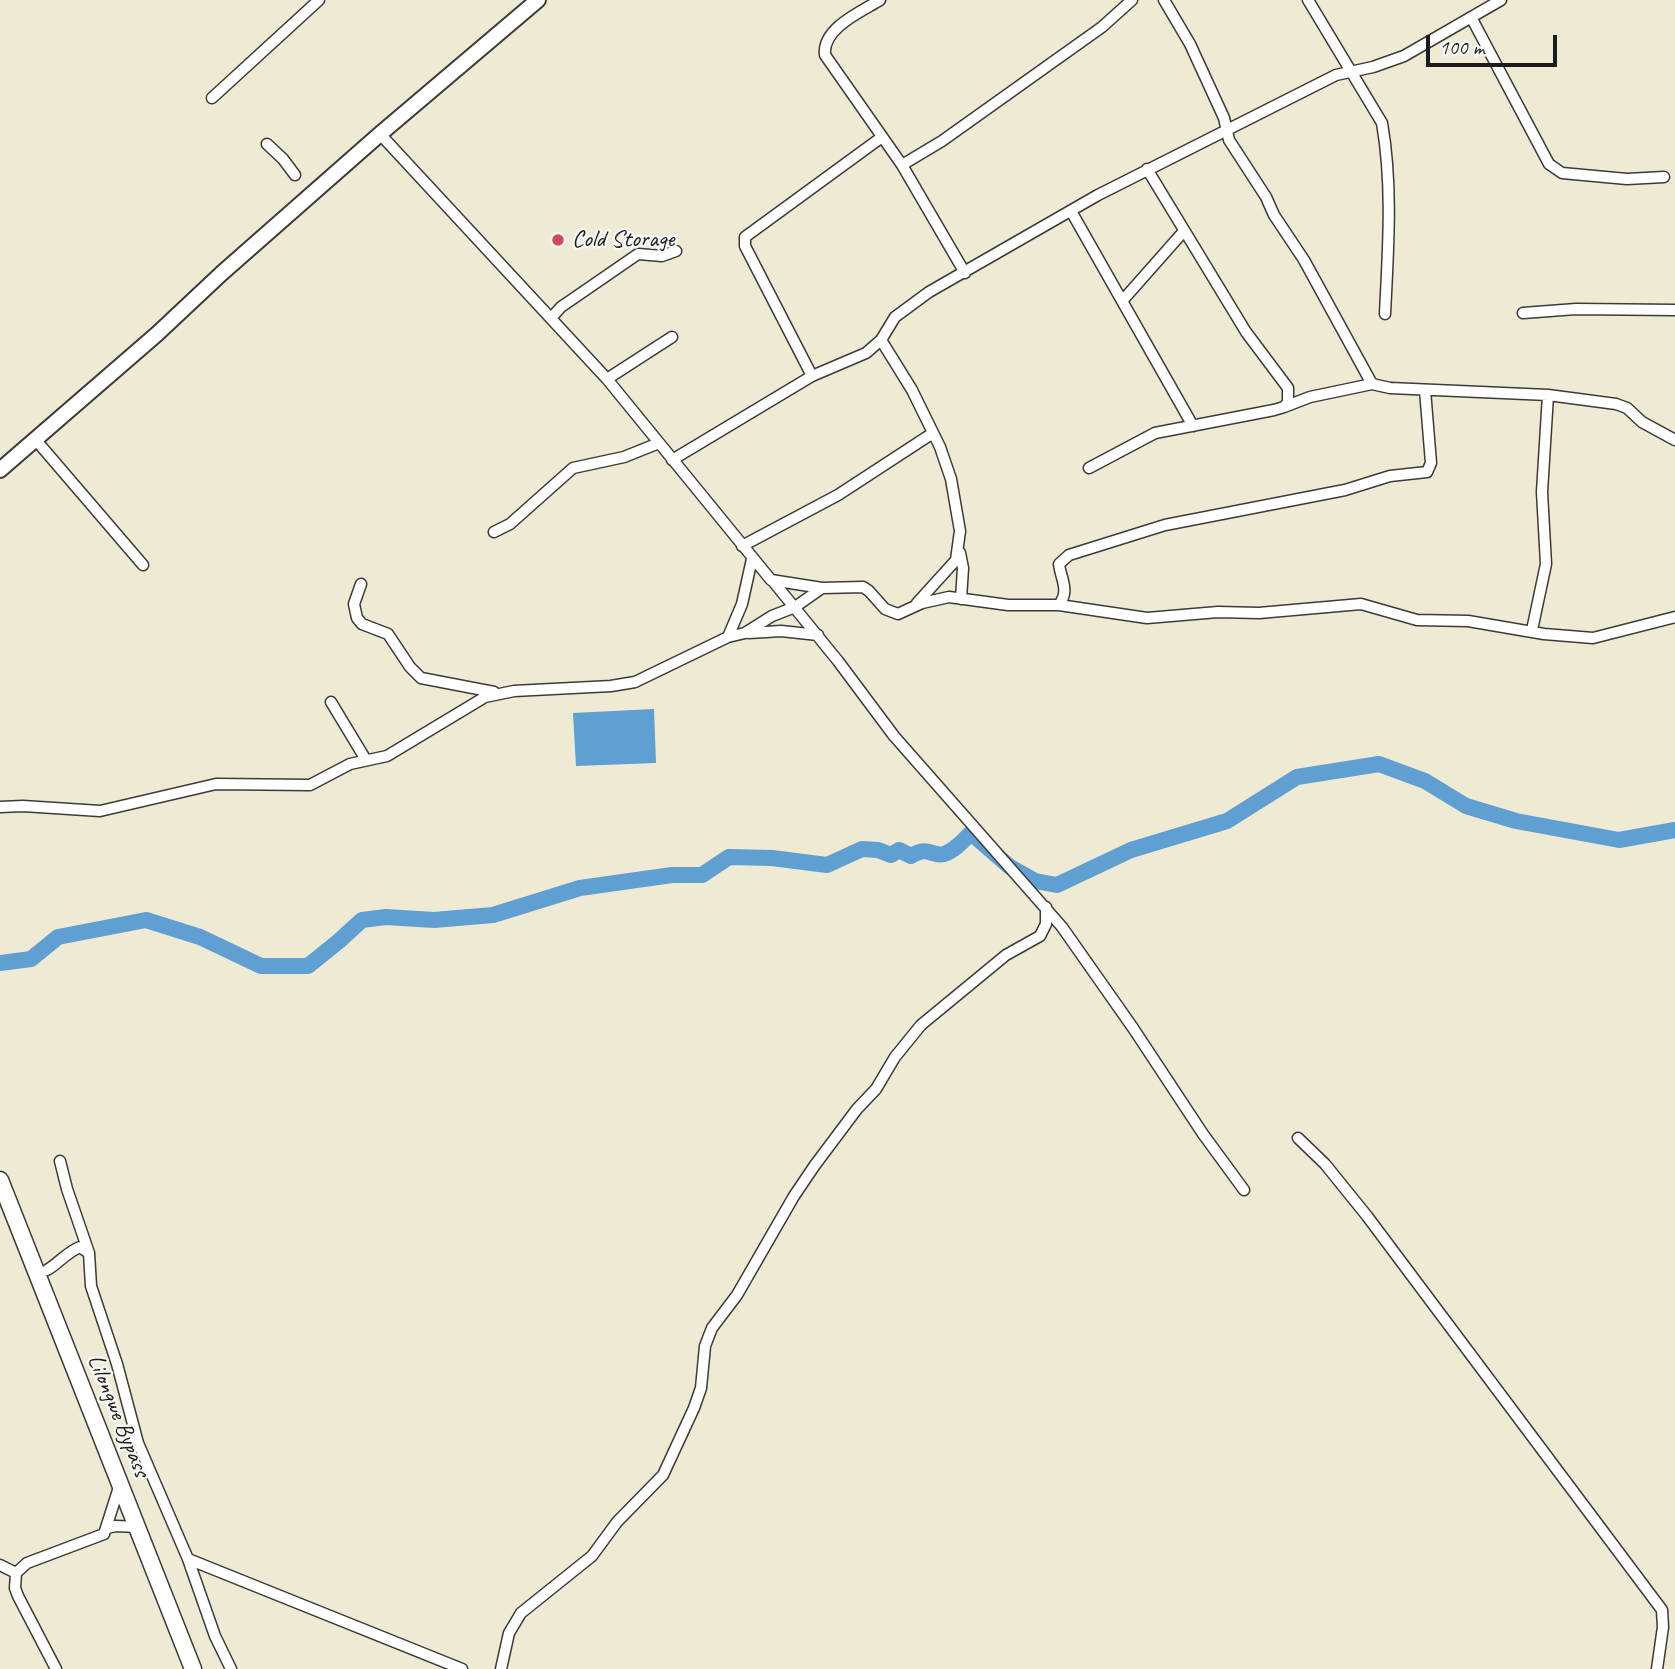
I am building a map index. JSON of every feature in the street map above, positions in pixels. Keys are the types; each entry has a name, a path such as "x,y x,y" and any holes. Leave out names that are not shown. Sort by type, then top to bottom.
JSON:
{"main road":[{"path":"0,470 157,334 380,134 538,0"},
{"name":"Lilongwe Bypass","path":"0,1180 193,1669"}],"street":[{"path":"212,98 319,0"},
{"path":"880,0 840,27 826,41 824,48 827,61 902,165 965,273"},
{"path":"902,165 964,126 1102,27 1132,0"},
{"path":"1164,0 1190,44 1224,118 1230,140 1325,295 1372,384"},
{"path":"1308,0 1382,124 1386,144 1388,228 1385,314"},
{"path":"672,460 812,376 866,353 881,340 890,323 902,310 1071,211 1147,169 1336,75 1373,67 1404,56 1501,0"},
{"path":"1471,18 1549,164 1555,170 1562,173 1627,179 1664,177"},
{"path":"380,134 607,379 752,559 818,635 894,736 1046,907 1244,1190"},
{"path":"812,376 745,246 745,237 882,137"},
{"path":"267,144 295,175"},
{"path":"1147,169 1246,332 1288,388 1288,402 1284,407"},
{"path":"1071,211 1193,426"},
{"path":"1123,300 1184,231"},
{"path":"552,317 561,307 638,254 662,256 676,251"},
{"path":"1523,313 1576,309 1675,310"},
{"path":"607,379 672,337"},
{"path":"881,340 912,390 933,433 951,479 960,531 956,561 912,608"},
{"path":"1089,468 1154,433 1284,407 1311,397 1372,384 1425,390 1548,394 1616,404 1627,408 1642,422 1675,440"},
{"path":"1059,605 1065,590 1059,564 1069,555 1166,525 1345,490 1390,476 1427,472 1431,463 1425,390"},
{"path":"1532,630 1546,564 1542,492 1548,394"},
{"path":"742,546 838,495 933,433"},
{"path":"35,439 144,565"},
{"path":"494,532 510,524 573,468 624,457 659,443"},
{"path":"959,549 962,568 961,599"},
{"path":"728,637 742,604 752,559"},
{"path":"771,580 822,588 863,587 891,613 905,612 936,599 949,597 1008,605 1059,605 1147,618 1362,604 1417,620 1468,621 1556,635 1599,638 1675,617"},
{"path":"361,584 354,604 357,618 362,624 388,634 410,667 421,678 498,693 635,682 728,637 745,633 781,631 818,635"},
{"path":"745,633 772,616 795,607 822,588"},
{"path":"0,807 34,806 100,811 232,782 310,785 341,768 387,756 470,705 498,693"},
{"path":"331,702 366,760"},
{"path":"501,1669 509,1633 521,1613 592,1556 617,1522 663,1475 701,1388 705,1346 712,1328 743,1285 815,1165 857,1109 876,1089 895,1057 921,1025 1006,955 1040,936 1046,924 1046,907"},
{"path":"1298,1138 1325,1164 1367,1216 1662,1610 1663,1628 1657,1669"},
{"path":"60,1161 89,1253 91,1286 117,1364 138,1443 188,1559 215,1636 231,1669"},
{"path":"47,1270 80,1247 89,1253"},
{"path":"56,1669 18,1596 15,1588 16,1573 27,1563 99,1537 107,1528 120,1483"},
{"path":"107,1528 138,1527"},
{"path":"188,1559 462,1669"},
{"path":"0,1564 16,1573"}],"water":[{"path":"654,709 656,763 576,766 573,713"}],"waterway":[{"path":"0,963 31,959 58,937 146,920 200,937 261,966 308,966 362,920 386,917 434,920 493,915 580,888 672,875 702,875 729,857 772,858 827,865 862,849 878,850 891,855 899,850 911,856 922,851 944,854 971,833 1010,867 1035,881 1057,885 1131,850 1227,821 1297,777 1379,764 1425,781 1466,806 1516,821 1619,840 1675,830"}],"place":[{"name":"Cold Storage","path":"558,240"}]}
